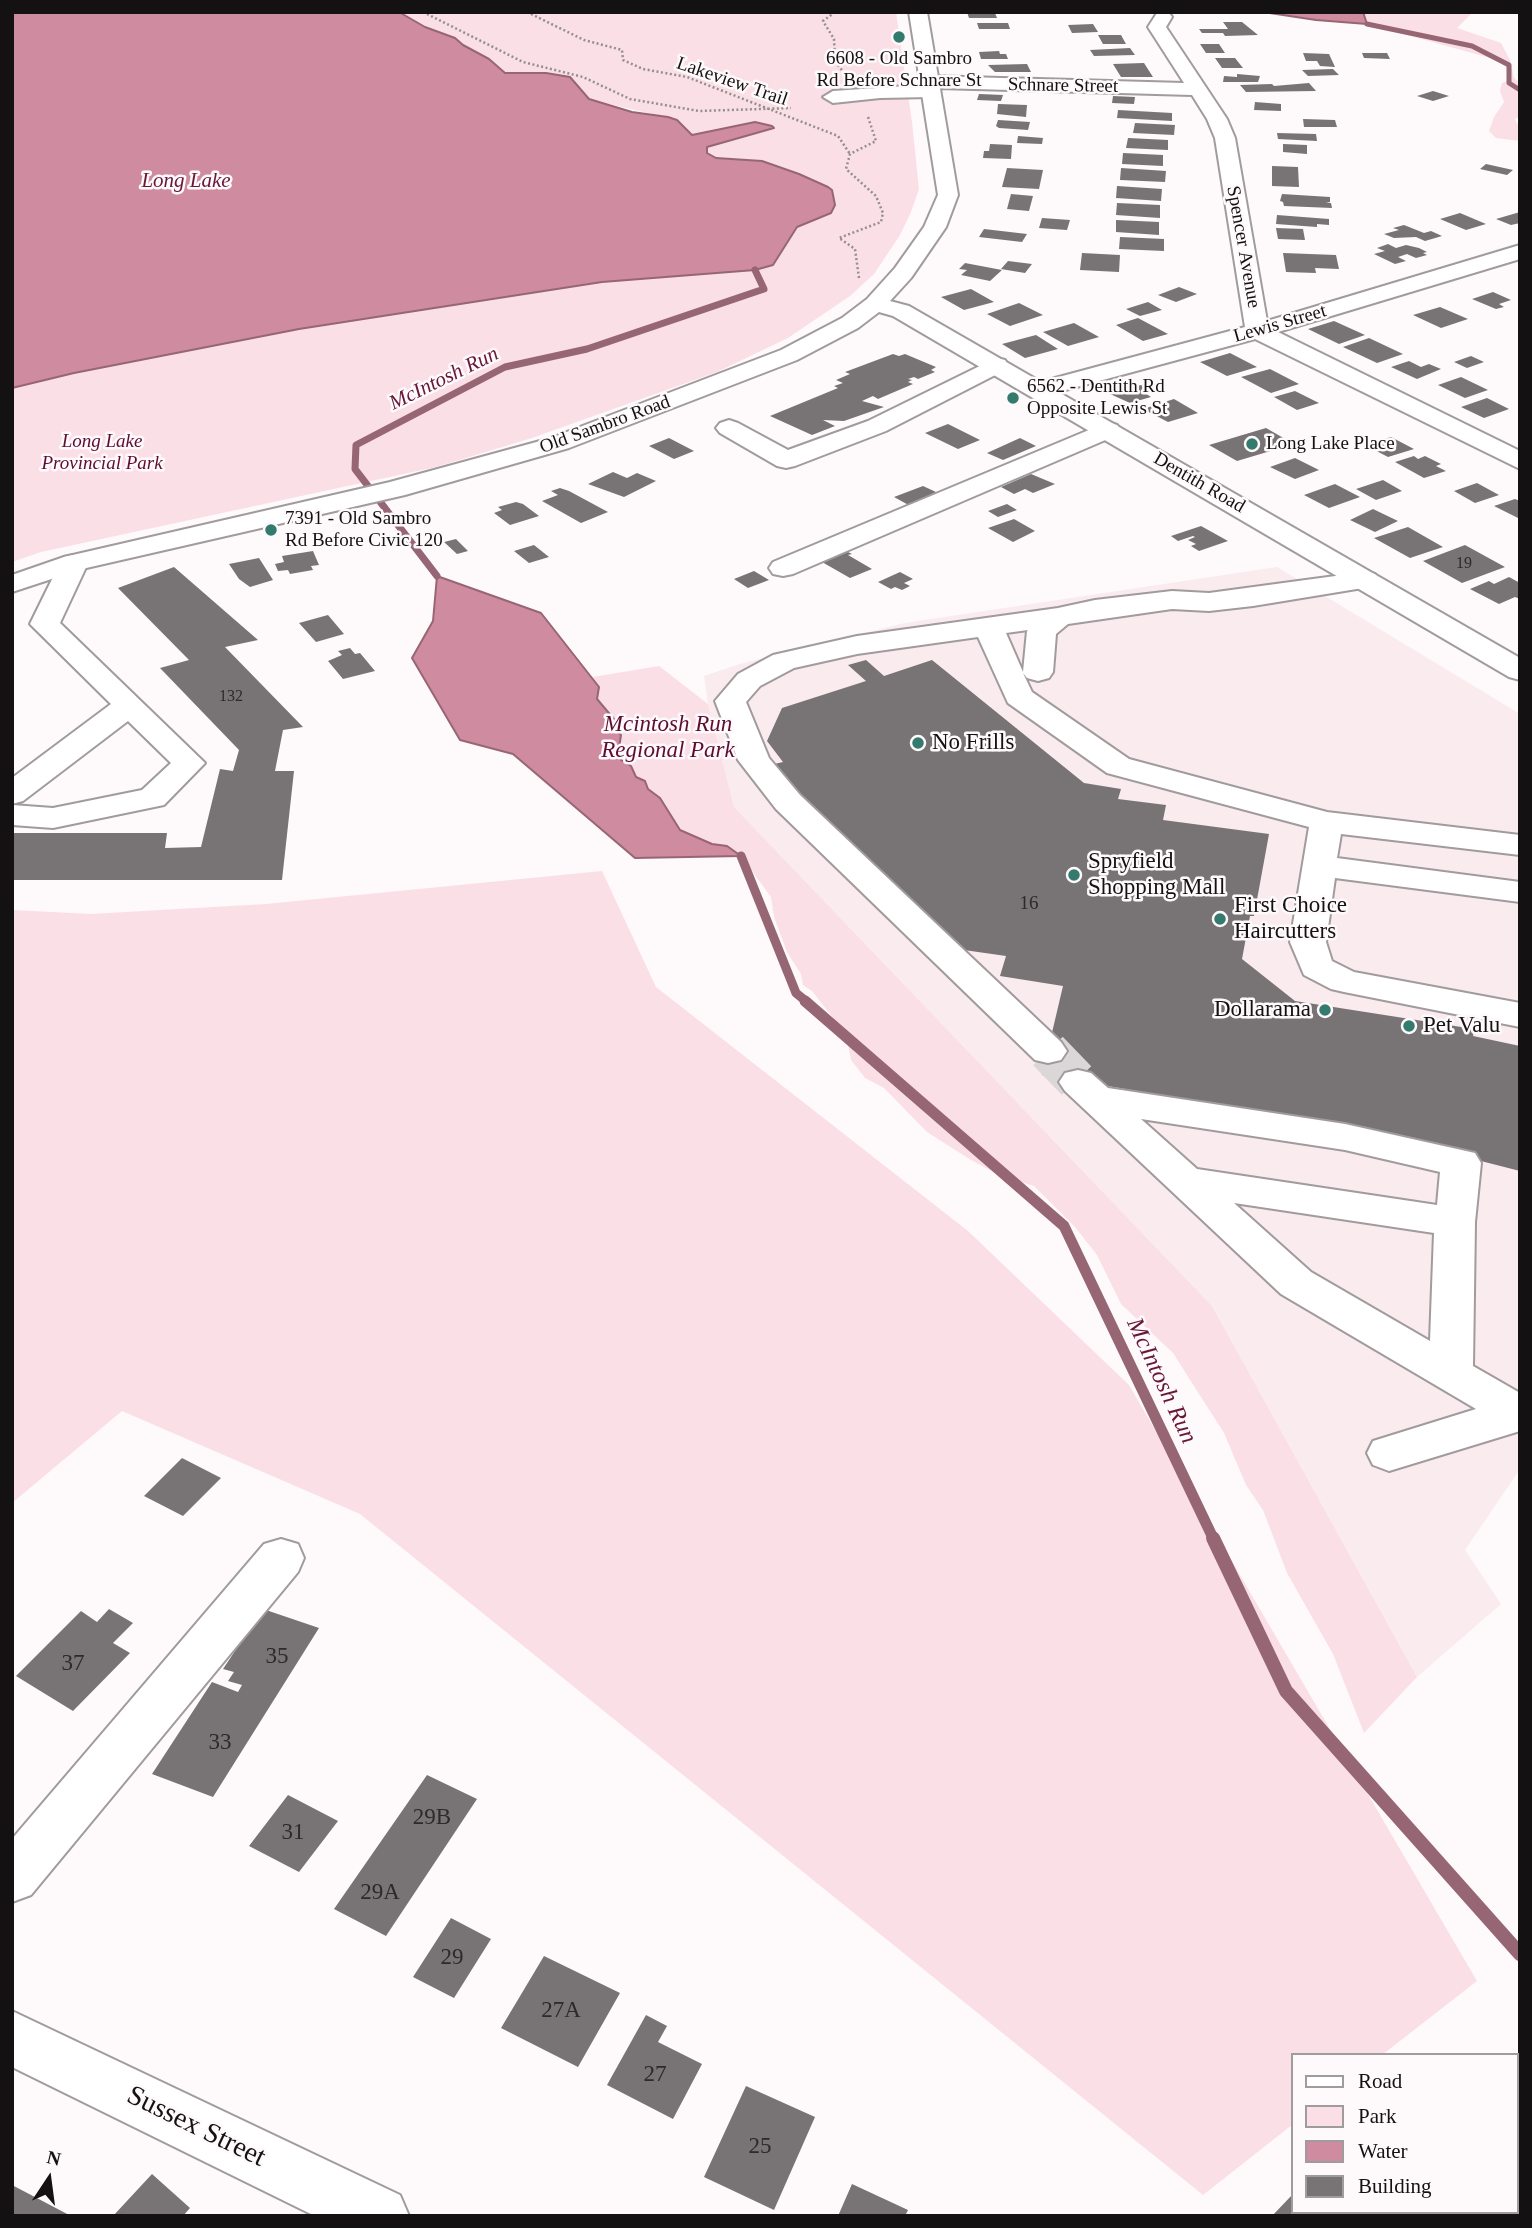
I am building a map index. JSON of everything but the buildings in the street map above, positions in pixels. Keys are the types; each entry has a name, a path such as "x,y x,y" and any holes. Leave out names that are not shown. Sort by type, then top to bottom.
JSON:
{"main road":[{"name":"Old Sambro Road","path":"12,584 74,563 396,489 548,447 789,355 833,333 867,294 903,272 935,227 948,195 918,12"},
{"name":"Spencer Avenue","path":"1163,17 1157,27 1217,119 1225,138 1257,331 1520,461"},
{"name":"Schnare Street","path":"833,97 930,87 1196,89"},
{"name":"Lewis Street","path":"1038,390 1257,331 1520,252"},
{"name":"Dentith Road","path":"867,294 996,365 1520,671"},
{"path":"729,428 786,460 877,426 996,365"},
{"path":"783,568 1108,430"},
{"path":"12,815 53,818 153,798 189,763 45,624 74,563"},
{"path":"1172,600 1199,590 1353,573"},
{"path":"1048,1051 788,802 754,760 730,701 749,680 784,661 857,645 1172,600 1247,607 1353,573"},
{"path":"1058,617 1042,631 1019,697 1118,766 1326,822 1520,845"},
{"path":"988,626 1025,677"},
{"path":"12,794 129,705"},
{"path":"1326,822 1308,942 1317,967 1344,981 1520,1015"},
{"path":"1318,866 1520,892"},
{"path":"1451,1374 1455,1222 1461,1163 1345,1137 1087,1090 1296,1283 1451,1374 1519,1413"},
{"path":"1183,1181 1455,1222"},
{"path":"1389,1453 1519,1413"},
{"path":"12,1878 281,1558"},
{"name":"Sussex Street","path":"12,2038 379,2216"}],"path":[{"path":"423,12 523,62 583,77 630,99 699,111 791,108"},
{"name":"Lakeview Trail","path":"527,12 584,40 622,50 623,60 643,69 687,77 760,108 838,136 850,155 845,169 876,195 883,213 880,222 872,227 839,237 855,249 867,294"},
{"path":"835,12 823,21 834,39 835,61 849,80 870,88 866,111 876,141 850,155"}],"shaded area":[{"name":"Spryfield Shopping Mall","path":"1277,567 1520,714 1520,1469 1465,1550 1501,1604 1417,1677 1212,1306 734,807 708,704 704,676 740,664 905,623"}],"green space":[{"name":"Long Lake Provincial Park","path":"399,12 896,12 919,189 911,212 900,235 874,274 850,296 788,338 717,372 532,438 436,467 41,552 12,562 12,388 74,373 299,329 602,282 755,270 773,265 797,227 830,213 835,205 832,190 799,174 762,161 716,158 707,153 707,147 774,129 772,126 755,122 692,135 677,120 589,99 570,77 505,73 489,59 463,46 455,38 425,27"},
{"path":"1363,12 1473,12 1457,28 1501,43 1510,60 1514,78 1520,83 1520,117 1515,119 1520,129 1520,141 1496,138 1489,131 1504,102 1500,91 1502,83 1510,80 1505,62 1367,24"},
{"name":"Mcintosh Run Regional Park","path":"659,666 708,704 734,807 1212,1306 1417,1677 1364,1733 1333,1654 1287,1573 1263,1510 1246,1485 1224,1433 1173,1353 1121,1304 1097,1255 1075,1227 1034,1186 1001,1176 927,1132 884,1088 865,1078 851,1060 847,1038 842,1029 812,991 803,985 801,974 787,952 774,917 771,897 741,856 727,846 712,844 680,830 664,803 636,777 631,766 621,760 618,755 621,735 614,728 609,711 597,699 593,677"},
{"path":"602,871 656,987 968,1231 1129,1385 1477,1981 1385,2053 1290,2053 1290,2127 1203,2195 360,1514 122,1411 12,1503 12,910 91,914 266,904"}],"water":[{"name":"Long Lake","path":"12,12 399,12 425,27 455,38 489,59 505,73 546,73 570,77 589,99 632,112 677,120 692,135 755,122 772,126 774,128 707,147 707,153 716,158 762,161 799,174 832,190 835,205 831,213 797,227 773,265 755,270 602,282 299,329 74,373 12,388"},
{"path":"1263,12 1363,12 1367,24 1316,20"},
{"path":"437,576 541,613 599,687 597,699 614,719 614,728 621,735 618,755 621,760 631,766 636,777 645,781 648,789 660,798 680,830 712,844 727,846 741,856 635,858 513,754 460,740 412,658 433,621"}],"waterway":[{"path":"1367,24 1472,46 1509,65 1509,83 1520,90"},
{"name":"McIntosh Run","path":"437,576 355,469 356,445 505,367 587,349 764,289 755,270"},
{"name":"McIntosh Run","path":"741,856 796,993 807,1002"},
{"name":"McIntosh Run","path":"805,1001 1064,1226 1214,1540"},
{"name":"McIntosh Run","path":"1213,1538 1286,1691 1520,1954"}],"tunnel":[{"path":"1048,1051 1078,1082"}],"place":[{"name":"6608 - Old Sambro Rd Before Schnare St","path":"899,37"},
{"name":"6562 - Dentith Rd Opposite Lewis St","path":"1013,398"},
{"name":"Long Lake Place","path":"1252,444"},
{"name":"7391 - Old Sambro Rd Before Civic 120","path":"271,530"},
{"name":"No Frills","path":"918,743"},
{"name":"Spryfield Shopping Mall","path":"1074,875"},
{"name":"First Choice Haircutters","path":"1220,919"},
{"name":"Dollarama","path":"1325,1010"},
{"name":"Pet Valu","path":"1409,1026"}]}
